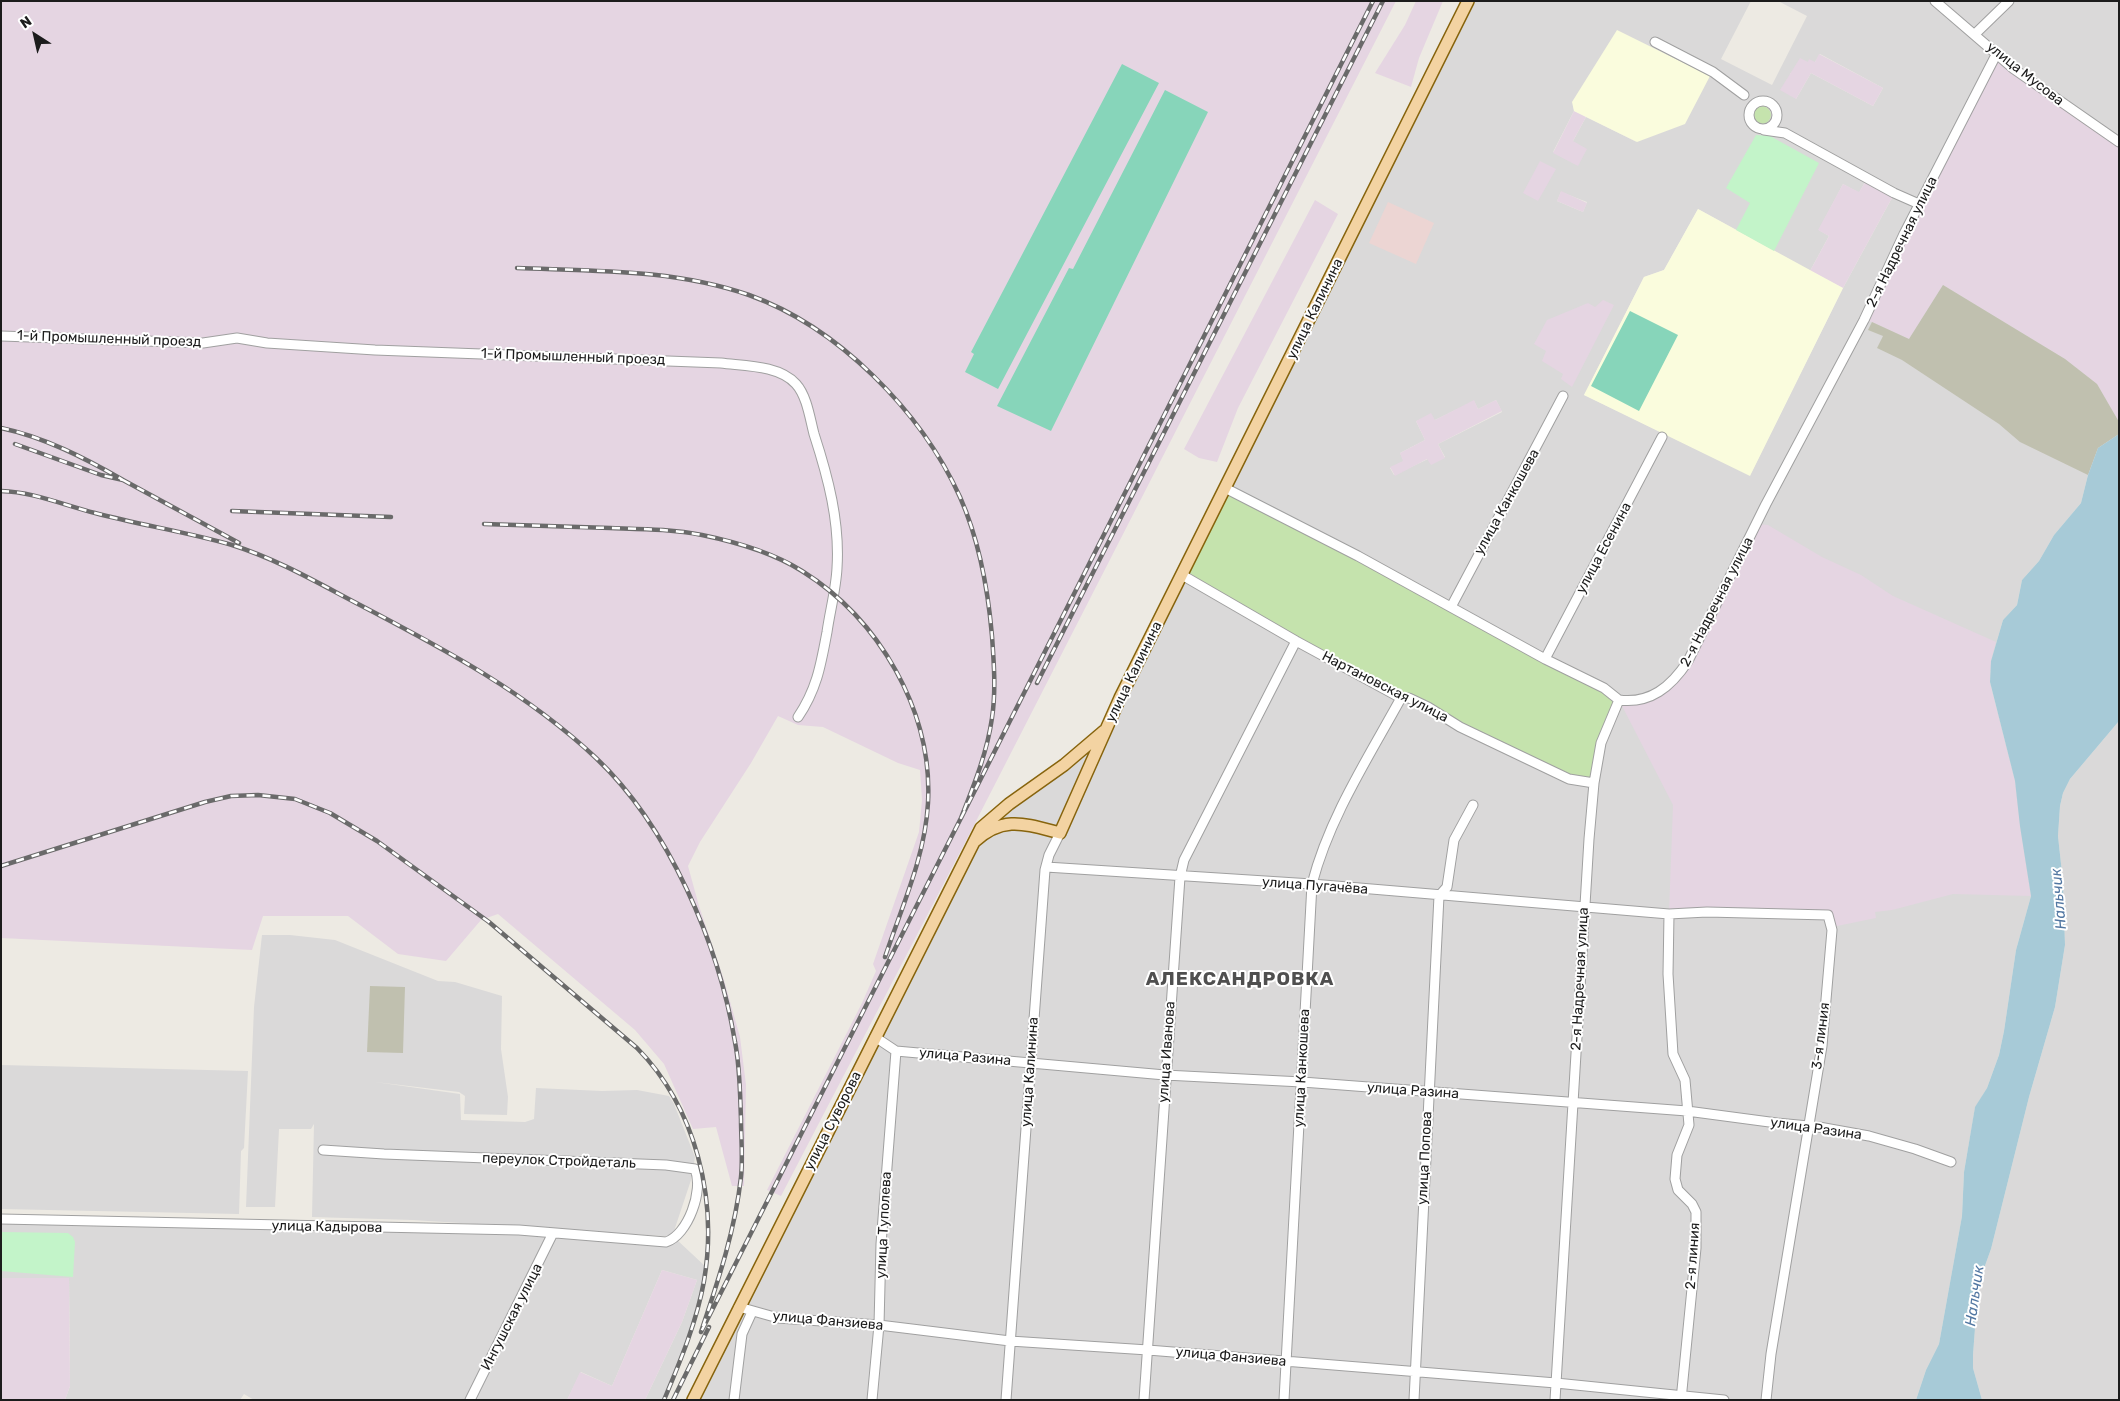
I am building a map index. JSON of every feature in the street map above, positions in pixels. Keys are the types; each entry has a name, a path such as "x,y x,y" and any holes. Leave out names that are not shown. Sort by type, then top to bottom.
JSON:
{"main road":[{"name":"улица Калинина","path":"1060,833 1120,698 1468,1"},
{"name":"улица Суворова","path":"693,1400 875,1037 986,822 1064,765 1107,728"},
{"path":"974,842 984,832 1009,824 1022,824 1060,833"}],"street":[{"name":"улица Мусова","path":"1935,1 2014,69 2119,142"},
{"path":"1975,34 2009,1"},
{"path":"1655,42 1712,72 1744,95 1769,102 1775,108 1776,120 1785,133"},
{"name":"2-я Надречная улица","path":"1555,1400 1574,1102 1584,906 1594,782 1601,743 1618,700 1631,702 1643,700 1654,694 1674,680 1688,661 1766,504 1864,320 1919,204 1997,53"},
{"path":"1744,95 1749,111 1750,123 1756,128 1785,133 1887,189 1919,204"},
{"path":"1749,111 1754,104 1761,101"},
{"path":"1764,130 1772,126 1776,120"},
{"name":"1-й Промышленный проезд","path":"1,336 203,343 237,338 267,343 375,350 721,363 757,367 782,375 796,384 803,395 825,469 833,510 837,546 837,568 817,681 809,701 798,717"},
{"name":"улица Канкошева","path":"1451,607 1563,396"},
{"name":"улица Есенина","path":"1545,658 1662,437"},
{"path":"1226,488 1358,556 1604,688 1618,700"},
{"name":"Нартановская улица","path":"1182,575 1296,641 1401,698 1409,698 1428,707 1460,726 1569,779 1594,782"},
{"name":"улица Иванова","path":"1144,1400 1180,877 1184,860 1296,641"},
{"name":"улица Канкошева","path":"1284,1400 1312,884 1317,863 1339,812 1401,698"},
{"name":"улица Попова","path":"1414,1400 1439,896 1447,887 1454,840 1473,805"},
{"name":"улица Калинина","path":"1006,1400 1046,867 1054,842 1060,833"},
{"name":"улица Пугачёва","path":"1046,867 1312,884 1439,896 1584,906"},
{"name":"3-я линия","path":"1584,906 1669,914 1707,912 1828,915 1832,930 1822,1046 1771,1354 1766,1400"},
{"name":"2-я линия","path":"1669,914 1668,974 1674,1054 1685,1080 1689,1125 1677,1155 1675,1179 1678,1190 1692,1204 1696,1212 1696,1248 1681,1398"},
{"name":"улица Разина","path":"875,1037 896,1051 1165,1075 1302,1082 1687,1111 1808,1126 1869,1136 1915,1149 1951,1162"},
{"name":"улица Туполева","path":"872,1400 879,1325 881,1244 896,1051"},
{"name":"переулок Стройдеталь","path":"323,1150 666,1165 695,1169 698,1184 696,1196 693,1208 684,1227 676,1239 666,1242 652,1240"},
{"name":"улица Кадырова","path":"1,1219 520,1230 552,1234 652,1240"},
{"name":"Ингушская улица","path":"470,1400 552,1234"},
{"name":"улица Фанзиева","path":"739,1307 778,1318 879,1325 1010,1342 1287,1361 1415,1373 1556,1383 1681,1398 1724,1400"},
{"path":"734,1400 742,1334 752,1312"}],"shaded area":[{"path":"1,1 1396,1 971,831 781,1196 767,1190 862,1003 876,971 873,964 919,832 922,800 920,770 898,763 823,727 798,725 778,716 751,763 700,842 688,866 740,1037 746,1085 744,1186 732,1186 716,1127 693,1129 664,1064 635,1030 498,914 481,920 446,961 398,954 348,916 263,916 252,950 1,938"},
{"path":"1416,1 1443,1 1419,58 1411,87 1375,73 1405,25"},
{"path":"1468,1 1751,1 1721,59 1772,85 1807,16 1778,1 2119,1 2119,434 2098,448 2088,475 2081,503 2054,535 2039,561 2022,580 2017,605 2003,620 1991,661 1990,683 2015,781 2031,896 2016,950 1999,1055 1987,1088 1975,1108 1964,1172 1962,1216 1939,1344 1926,1370 1916,1400 693,1400 981,828 1107,728","holes":["1820,54 1883,88 1873,106 1811,73 1796,99 1790,73 1792,74 1808,62 1815,62","1573,102 1637,142 1586,117 1573,141 1553,152 1574,111","1865,182 1893,196 1843,288 1750,475 1584,395 1644,277 1664,270 1698,209 1810,271 1829,236 1819,230 1843,184 1859,193","1561,192 1587,202 1583,212 1557,201","1496,400 1502,412 1438,444 1445,457 1428,459 1394,475 1390,468 1404,461 1400,453 1425,440 1416,421 1435,420 1474,401 1478,409"]},
{"path":"1617,30 1710,76 1685,124 1637,142 1574,111 1572,102"},
{"path":"1997,53 2119,142 2119,422 2097,384 2065,359 1943,285 1909,339 1864,320"},
{"path":"1819,54 1883,88 1873,106 1811,73 1796,99 1780,90 1800,58 1808,62 1809,59 1815,62"},
{"path":"1574,111 1586,117 1573,141 1587,149 1578,166 1553,153"},
{"path":"1540,161 1556,169 1538,201 1523,193"},
{"path":"1866,181 1893,196 1843,288 1810,271 1829,236 1818,230 1843,184 1859,192"},
{"path":"1561,191 1587,203 1583,212 1557,201"},
{"path":"1315,200 1338,214 1238,408 1217,462 1199,458 1184,449"},
{"path":"1388,202 1434,223 1416,264 1369,243"},
{"path":"1698,209 1843,288 1750,476 1584,395 1644,277 1664,270"},
{"path":"1943,285 2065,359 2097,384 2119,422 2119,434 2098,448 2088,475 2020,442 1999,424 1902,360 1877,348 1883,336 1868,330 1872,322 1909,339"},
{"path":"1603,300 1614,305 1572,387 1561,379 1563,374 1542,361 1546,351 1534,344 1547,320 1588,303 1595,307"},
{"path":"1474,400 1478,409 1496,400 1502,411 1438,444 1445,458 1431,465 1427,459 1395,476 1390,467 1403,461 1400,453 1425,440 1416,421 1431,413 1435,420"},
{"path":"1756,524 1768,525 1822,557 1861,575 1893,596 1996,642 1991,661 1990,683 2015,781 2031,896 1953,894 1892,910 1875,912 1876,918 1832,927 1829,915 1669,914 1673,805 1619,700 1631,702 1673,680"},
{"path":"2119,721 2119,1400 1982,1400 1973,1368 1973,1355 1982,1274 1991,1249 2029,1097 2055,1007 2065,945 2063,882 2058,836 2060,806 2063,793 2070,779"},
{"path":"262,935 290,935 335,940 438,981 455,982 502,996 501,1049 508,1097 507,1115 464,1114 465,1096 459,1092 375,1082 460,1094 461,1120 525,1122 534,1119 536,1088 602,1091 637,1090 669,1096 695,1157 692,1177 674,1231 669,1236 663,1236 413,1220 312,1217 314,1124 311,1129 279,1129 275,1207 246,1207 254,1007"},
{"path":"370,986 405,987 403,1053 367,1052"},
{"path":"1,1065 248,1071 244,1148 241,1151 239,1214 1,1209"},
{"path":"1,1219 676,1239 706,1267 704,1283 691,1330 664,1400 645,1400 682,1322 697,1280 662,1270 612,1386 581,1372 567,1400 254,1400 244,1394 240,1400 65,1400 70,1386 69,1278 1,1278"},
{"path":"662,1270 697,1280 682,1322 645,1400 567,1400 580,1372 612,1386"},
{"path":"1,1278 69,1278 70,1386 65,1400 1,1400"}],"green space":[{"path":"1122,64 1159,83 998,389 965,372 974,354 971,352"},
{"path":"1165,90 1208,112 1051,431 997,406 1069,268 1073,269"},
{"path":"1762,106 1769,108 1771,115 1769,122 1762,124 1755,122 1753,115 1755,108"},
{"path":"1756,135 1770,136 1819,163 1774,251 1736,230 1750,203 1726,188"},
{"path":"1630,311 1678,335 1639,411 1591,386"},
{"path":"1225,488 1619,700 1610,720 1594,783 1576,780 1409,698 1182,575"},
{"path":"1,1232 68,1233 75,1242 73,1277 1,1271"}],"water":[{"name":"Нальчик","path":"2119,434 2119,721 2070,779 2063,793 2060,806 2058,836 2063,882 2065,945 2055,1007 2029,1097 1991,1249 1982,1274 1976,1315 1973,1368 1982,1400 1916,1400 1926,1370 1939,1344 1962,1216 1964,1172 1975,1107 1987,1088 1999,1055 2016,950 2031,896 2015,781 1990,682 1991,661 2003,620 2017,605 2022,580 2039,561 2054,535 2081,503 2088,475 2098,448"}],"railway":[{"path":"517,268 605,271 663,276 721,286 749,295 782,309 814,328 845,350 900,404 923,434 943,465 960,497 967,513 982,565 988,600 994,667 992,718 983,756 961,818 1373,1"},
{"path":"1037,683 1383,1"},
{"path":"1,428 33,437 64,449 123,480 101,475 15,444"},
{"path":"123,480 239,543"},
{"path":"1,491 37,496 83,510 215,540 281,564 423,638 484,674 542,713 596,758 622,786 646,818 668,853 687,890 717,966 737,1051 742,1155 741,1177 735,1217 720,1275 701,1332 961,818"},
{"path":"232,511 391,517"},
{"path":"484,524 668,530 728,541 766,553 790,564 830,591 855,615 877,641 896,670 911,702 921,735 927,769 928,803 918,862 885,957"},
{"path":"1,866 205,802 231,796 258,795 295,799 330,813 377,841 489,922 637,1048 657,1072 674,1098 688,1126 698,1156 705,1187 708,1218 708,1250 704,1281 697,1311 682,1356 664,1400"},
{"path":"673,1400 709,1327"}],"district":[{"name":"АЛЕКСАНДРОВКА","path":"1240,980"}]}
